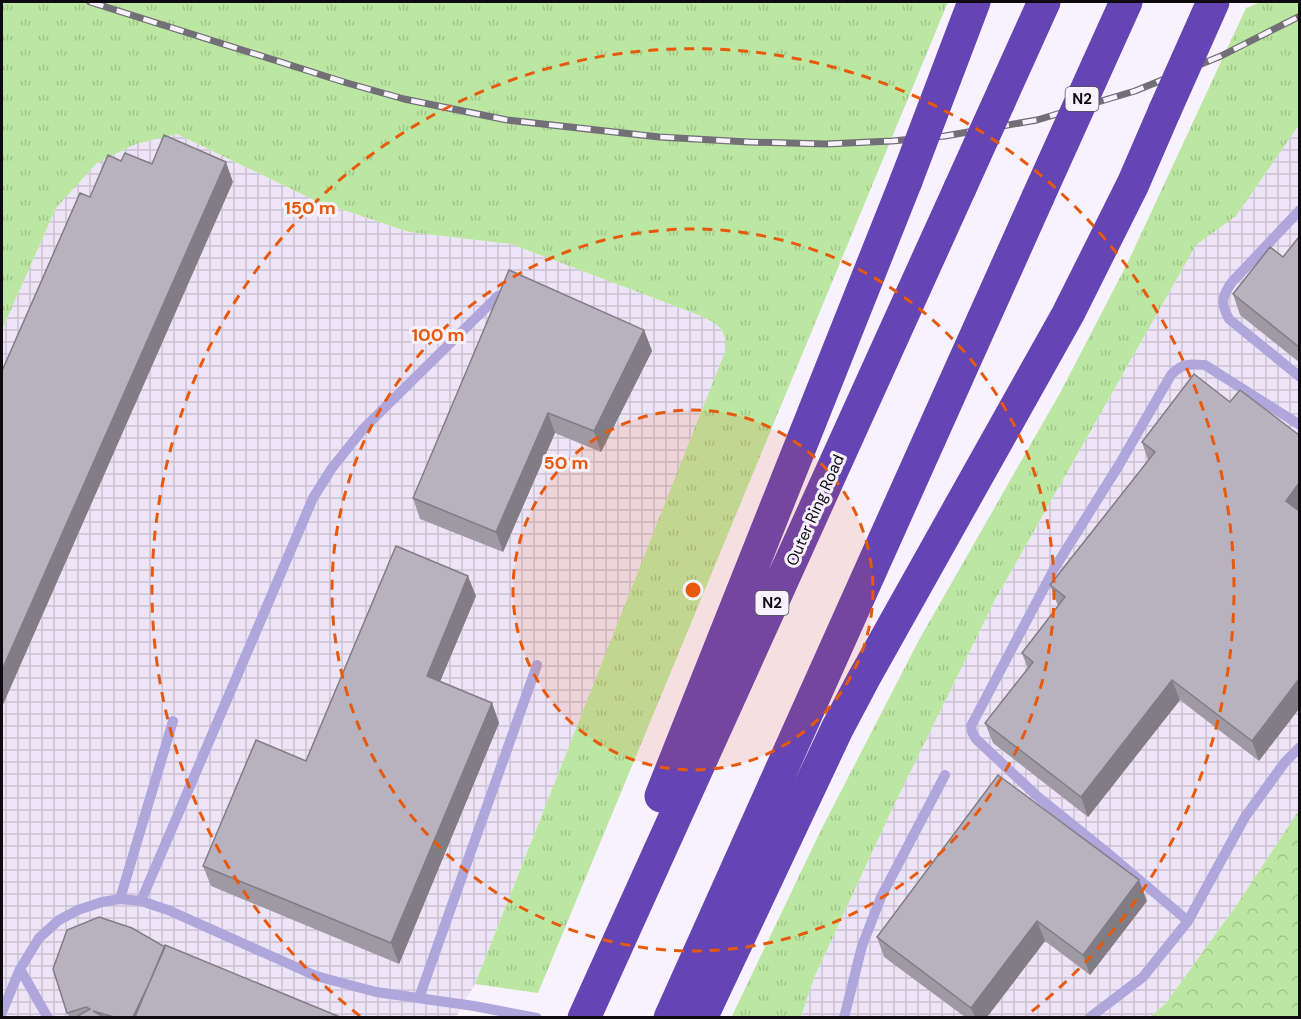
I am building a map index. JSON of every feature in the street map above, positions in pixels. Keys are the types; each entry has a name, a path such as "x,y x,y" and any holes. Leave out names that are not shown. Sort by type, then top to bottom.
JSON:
{"highway":[{"path":"571,1017 906,181 974,2"},
{"name":"Outer Ring Road","path":"584,1017 1044,2"},
{"name":"N2","path":"670,1017 1125,2"},
{"path":"701,1017 837,729 1068,314 1133,184 1213,2"}],"lane":[{"path":"1299,210 1232,282 1223,299 1229,319 1299,377"},
{"path":"141,901 313,498 332,468 364,428 498,296"},
{"path":"1188,921 1038,797 976,739 971,726 1054,569 1119,465 1171,375 1177,369 1184,365 1204,365 1299,425"},
{"path":"419,998 537,665"},
{"path":"120,899 173,721"},
{"path":"1089,1017 1143,977 1188,921 1245,817 1285,762 1299,747"},
{"path":"844,1017 862,946 881,897 945,775"},
{"path":"2,1012 20,969 39,938 59,920 78,910 120,899 141,901 168,910 316,976 376,992 537,1017"},
{"path":"20,969 48,1017"}],"shaded area":[{"path":"1299,125 1299,810 1238,903 1166,1003 1150,1017 801,1018 814,978 894,805 996,598 1196,245 1236,216"},
{"path":"177,134 314,200 409,232 511,244 696,314 717,324 726,338 726,349 475,984 456,1017 2,1018 2,330 56,208 97,163 136,144"}],"green space":[{"path":"2,2 948,2 538,993 475,984 726,349 722,330 696,314 511,244 409,232 314,200 177,134 136,144 97,163 56,208 2,330"},
{"path":"1261,2 1299,2 1299,125 1236,216 1196,245 996,598 894,805 814,978 801,1017 731,1018 822,828 919,640 1060,393 1128,262 1246,8"},
{"path":"1299,810 1299,1017 1150,1017 1166,1003 1238,903"}],"building":[{"path":"164,135 226,162 2,670 2,371 80,193 90,197 108,155 121,161 125,153 152,164"},
{"path":"1299,237 1299,347 1233,294 1270,247 1283,257"},
{"path":"509,270 644,330 594,431 548,413 496,532 413,498"},
{"path":"1194,374 1230,402 1240,390 1299,435 1299,483 1286,501 1299,511 1299,679 1252,741 1172,680 1081,797 985,723 1033,662 1022,653 1065,597 1050,585 1155,452 1142,442"},
{"path":"396,546 468,576 427,676 492,703 391,943 203,866 256,740 306,761"},
{"path":"998,775 1139,880 1083,955 1037,921 971,1008 877,937"},
{"path":"99,917 132,928 165,947 133,1017 114,1017 93,1011 104,1017 76,1017 90,1009 86,1007 67,1013 53,969 67,930"},
{"path":"165,945 340,1017 135,1017"}],"railway":[{"path":"90,2 347,83 404,99 507,120 659,137 826,144 945,136 1037,120 1135,91 1221,56 1300,16"}]}
